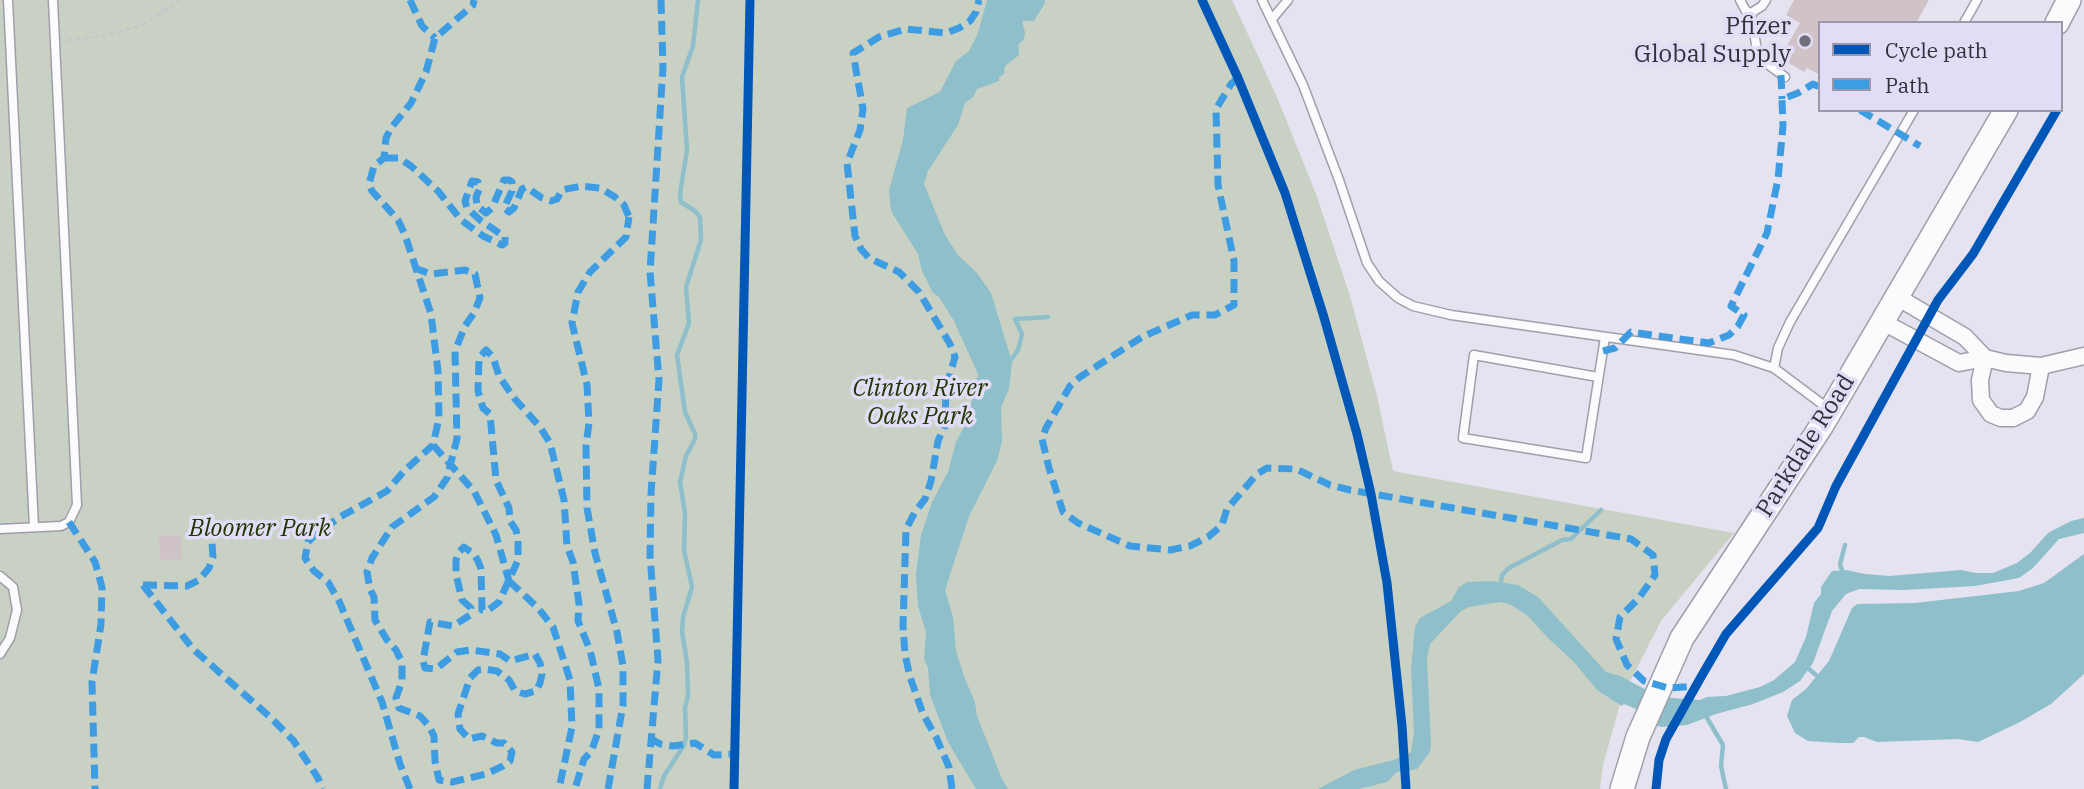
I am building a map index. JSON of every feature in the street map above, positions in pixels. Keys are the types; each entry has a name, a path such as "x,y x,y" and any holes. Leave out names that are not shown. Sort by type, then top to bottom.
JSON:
{"main road":[{"path":"2058,21 2069,0"},
{"name":"Parkdale Road","path":"1622,789 1638,737 1682,638 1830,410 2005,112"}],"street":[{"path":"1897,298 1965,337 1985,358"},
{"path":"1883,321 1959,363 1985,358 2041,366 2084,356"},
{"path":"1985,358 1980,380 1981,400 1991,414 2001,418 2013,418 2027,411 2035,397 2041,366"}],"lane":[{"path":"8,0 34,527"},
{"path":"0,529 61,526 69,522 77,505 53,0"},
{"path":"1262,0 1303,85 1367,263 1379,281 1398,298 1430,311 1734,355 1773,368 1830,410"},
{"path":"1272,19 1288,0"},
{"path":"1740,0 1751,13 1758,57 1785,77"},
{"path":"1751,13 1766,0"},
{"path":"1965,21 1978,0"},
{"path":"1773,368 1778,348 1790,322 1913,112"},
{"path":"1598,377 1474,355 1463,438 1586,458 1605,337"},
{"path":"0,576 13,587 17,610 10,638 0,654"}],"path":[{"path":"56,41 103,36 127,30 152,19 180,0"}],"green space":[{"path":"0,0 1232,0 1277,97 1316,194 1350,296 1377,396 1393,471 1734,533 1661,621 1622,697 1603,765 1600,789 0,789"}],"water":[{"path":"987,0 1045,0 1045,3 1034,21 1022,21 1025,32 1024,39 1018,45 1019,55 1005,66 999,81 977,89 973,97 965,103 958,125 928,171 924,184 945,235 958,255 977,273 991,293 1012,362 1009,389 1001,407 1002,441 997,461 969,516 945,590 953,617 956,651 975,702 977,716 1008,789 976,789 948,742 930,695 928,668 924,659 926,632 918,606 916,574 921,535 932,502 948,472 956,442 967,421 978,374 954,321 939,297 933,293 922,271 918,254 891,211 889,190 903,140 907,108 940,92 956,61 969,51 978,33"},
{"path":"2084,518 2084,533 2059,539 2033,568 2019,578 1975,586 1903,590 1859,589 1846,594 1832,611 1813,663 1800,681 1783,692 1753,704 1687,725 1655,725 1653,716 1624,704 1622,706 1597,690 1574,662 1528,616 1511,605 1500,602 1469,607 1461,611 1430,644 1427,659 1431,745 1430,752 1417,769 1397,772 1387,782 1359,789 1318,789 1354,770 1394,760 1411,752 1414,733 1411,669 1415,627 1420,618 1451,601 1459,587 1467,582 1492,581 1518,585 1538,597 1606,672 1620,676 1660,697 1700,700 1760,687 1774,680 1795,662 1806,637 1814,603 1832,571 1846,570 1889,576 1961,570 1993,573 2017,563 2048,533 2071,521"},
{"path":"2084,554 2084,674 2051,704 1978,742 1958,739 1877,742 1859,737 1853,743 1839,743 1808,741 1795,733 1787,716 1792,700 1806,689 1829,661 1852,608 1857,604 1915,603 2019,591 2044,583"}],"building":[{"name":"Pfizer Global Supply","path":"1794,0 1929,0 1917,21 1818,21 1818,74 1807,68 1804,72 1780,58 1800,23 1786,15"},
{"path":"159,536 181,536 182,559 160,560"}],"waterway":[{"path":"660,789 664,776 686,738 687,662 682,632 683,617 692,587 684,550 685,513 680,482 695,434 685,412 677,355 689,323 686,287 701,240 700,217 681,202 680,194 687,150 682,77 693,46 698,0"},
{"path":"1011,360 1018,350 1022,334 1015,319 1048,317"},
{"path":"1501,582 1502,575 1509,568 1562,540 1571,539 1601,510"},
{"path":"1842,570 1840,564 1845,545"},
{"path":"1809,669 1816,675"},
{"path":"1707,718 1723,745 1721,766 1726,789"}],"marked path":[{"path":"410,0 422,26 435,38"},
{"path":"410,789 382,702 339,601 328,582 314,571 305,558 308,542 316,534 340,517 387,491 404,471 433,445 439,418 438,371 431,314 398,220 369,184 374,166 384,158 386,138 391,128 411,103 426,72 435,38 473,5 474,0"},
{"path":"647,789 658,660 650,555 651,494 659,380 650,272 663,67 661,0"},
{"path":"952,789 949,767 923,714 910,677 903,626 906,529 925,499 931,481 938,441 945,425 946,388 955,357 919,292 899,272 869,258 861,249 855,236 847,163 860,130 863,109 853,53 879,37 906,29 946,33 959,28 970,21 979,0"},
{"path":"1781,75 1782,99"},
{"path":"1238,78 1231,84 1216,109 1218,185 1234,261 1234,305 1215,315 1192,315 1142,337 1070,386 1042,439 1063,512 1078,523 1130,546 1170,550 1190,546 1208,537 1222,525 1227,509 1257,474 1267,468 1296,469 1330,485 1350,490 1631,539 1653,555 1655,575 1639,598 1620,617 1616,639 1627,665 1644,681 1668,688 1698,686"},
{"path":"1603,351 1615,348 1631,332 1709,343 1729,335 1738,326 1744,315 1731,306 1767,233 1778,179 1783,126 1782,99 1813,84 1818,86"},
{"path":"1863,112 1920,146"},
{"path":"384,158 399,158 411,166 438,191 461,220 483,236 502,245 505,243 505,237 467,208 465,201 472,181 478,182 480,188 476,197 477,206 486,213 492,208 504,180 509,180 512,182 512,191 504,208 509,212 514,208 522,189 526,187 551,201 557,199 562,190 581,186 600,188 615,197 624,205 629,217"},
{"path":"608,789 623,705 623,666 617,632 595,553 587,508 587,385 572,323 578,292 590,272 626,237 629,217"},
{"path":"414,268 431,274 465,270 475,274 480,298 455,351 457,439 447,478 434,497 392,527 372,558 367,572 374,597 375,620 402,662 402,681 396,698 399,708 420,716 429,726 434,736 439,780 452,782 486,774 503,766 510,761 512,752 504,743 497,743 482,736 469,739 460,729 458,714 470,678 478,670 497,671 509,680 515,691 525,694 536,691 540,683 542,674 535,654 510,661 500,654 471,650 457,652 436,669 425,668 423,661 430,622 453,626 470,615 471,608 462,600 456,574 458,553 464,547 474,554 478,561 481,569 482,610 487,611 499,602 518,560 516,530 510,521 509,508 496,480 490,414 483,408 478,391 479,358 486,350 493,357 499,376 514,398 540,427 550,443 564,500 567,546 573,562 579,604 578,621 590,650 599,689 599,730 591,752 584,759 575,789"},
{"path":"433,445 474,491 496,535 509,581"},
{"path":"143,585 187,586 199,580 209,568 213,557 210,516"},
{"path":"69,522 95,562 102,587 101,624 92,682 95,789"},
{"path":"509,581 538,608 553,627 570,680 572,727 559,789"},
{"path":"143,585 193,649 293,740 318,778 322,789"},
{"path":"650,738 660,744 673,746 695,743 714,755 735,754"}],"cycle path":[{"path":"734,789 750,0"},
{"path":"1202,0 1238,78 1285,193 1357,434 1387,583 1406,789"},
{"path":"1656,789 1659,760 1666,739 1726,634 1818,528 1836,486 1938,300 1973,254 2056,112"}],"place":[{"name":"Pfizer Global Supply","path":"1805,41"}],"park label":[{"name":"Clinton River Oaks Park","path":"920,403"},
{"name":"Bloomer Park","path":"260,529"}]}
